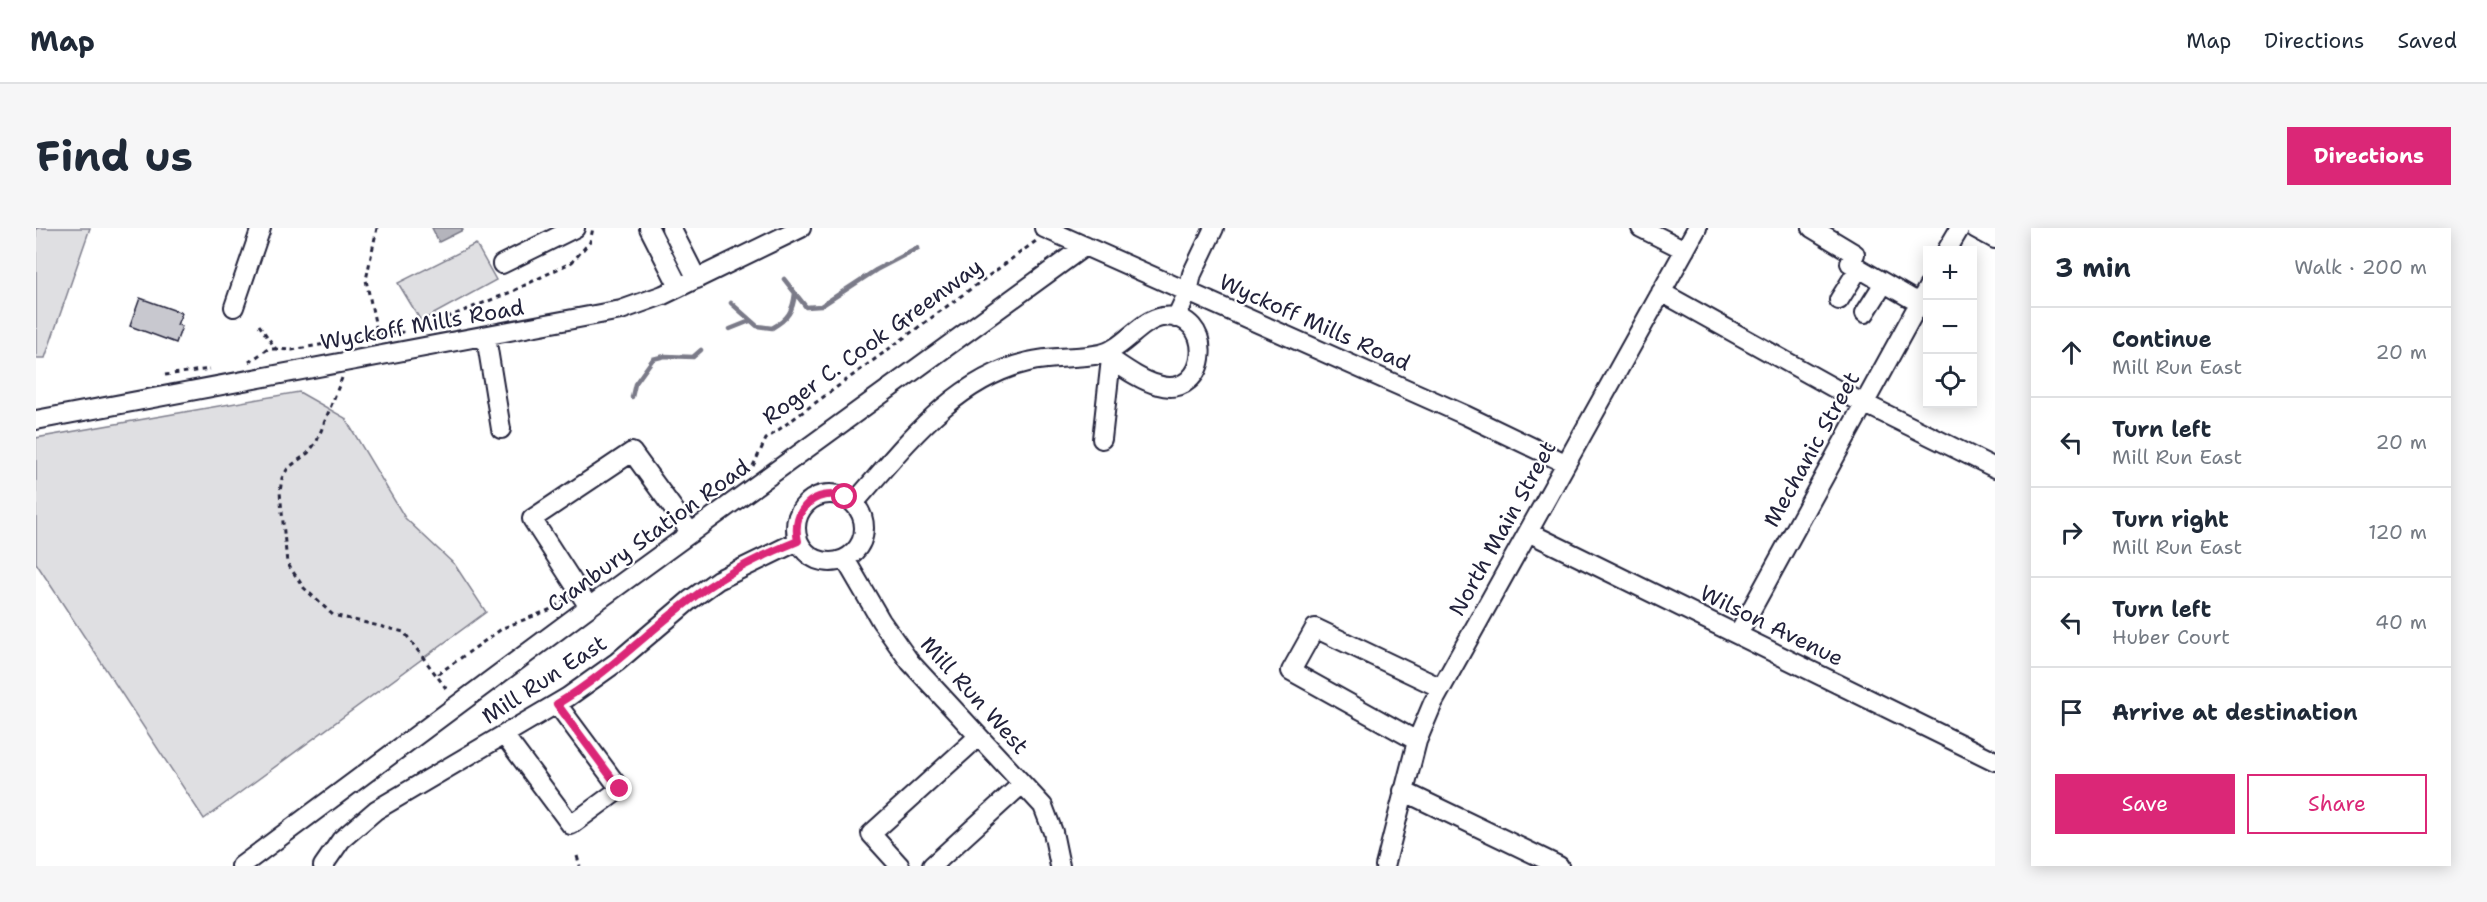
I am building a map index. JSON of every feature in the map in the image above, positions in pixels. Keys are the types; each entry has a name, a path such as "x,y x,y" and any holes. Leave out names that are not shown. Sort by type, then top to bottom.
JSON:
{"street":[{"path":"234,307 261,228"},
{"path":"502,264 575,228"},
{"path":"649,228 679,287"},
{"path":"671,228 697,279"},
{"name":"Wyckoff Mills Road","path":"36,420 621,310 697,279 801,228"},
{"path":"1176,318 1188,292 1192,274 1214,228"},
{"path":"1641,228 1685,250"},
{"name":"North Main Street","path":"1385,866 1417,741 1441,688 1697,228"},
{"path":"1812,228 1855,254 1850,263 1884,283 1923,295"},
{"path":"1949,246 1960,228"},
{"path":"1975,228 1995,239"},
{"name":"Wyckoff Mills Road","path":"1052,232 1565,463"},
{"name":"Cranbury Station Road","path":"241,866 458,706 584,599 691,533 1085,246"},
{"path":"1839,300 1859,268"},
{"path":"1865,313 1884,283"},
{"path":"1661,292 1864,403 1995,468"},
{"name":"Mechanic Street","path":"1738,634 1923,295"},
{"path":"854,503 920,428 976,384 1027,362 1054,357 1107,357 1160,386 1182,383 1199,367 1202,355 1201,342 1195,331 1176,318 1154,319 1107,357 1102,439"},
{"path":"486,337 501,429"},
{"path":"584,599 532,519 632,452 691,533"},
{"path":"825,494 835,494 854,503 860,511 865,529 859,547 845,559 823,562 804,551 798,541 797,521 807,503 825,494"},
{"name":"Wilson Avenue","path":"1528,532 1995,761"},
{"name":"Mill Run East","path":"323,866 341,840 376,810 557,704 617,662 690,600 718,580 798,541"},
{"name":"Mill Run West","path":"845,559 881,621 910,662 1042,807 1053,831 1060,866"},
{"path":"1417,741 1291,671 1315,628 1441,688"},
{"path":"504,735 571,825 620,789 557,704"},
{"path":"900,866 871,834 978,736"},
{"path":"932,866 1022,784"},
{"path":"1403,791 1559,866"}],"path":[{"path":"377,228 366,280 376,327 385,333"},
{"path":"242,363 250,362 268,349 292,350 424,328 511,292 572,262 590,242 593,228"},
{"name":"Roger C. Cook Greenway","path":"752,469 766,439 1052,232"},
{"path":"448,317 450,331"},
{"path":"259,325 276,349"},
{"path":"165,375 216,368"},
{"path":"343,377 317,441 308,453 288,468 282,478 280,492 287,563 304,588 333,615 404,632 438,674 458,706"},
{"path":"438,674 504,628 584,599"},
{"path":"577,856 580,866"}],"shaded area":[{"path":"36,228 90,228 45,358 36,358"},
{"path":"432,228 461,228 463,230 439,242"},
{"path":"476,244 496,280 421,321 398,283"},
{"path":"299,392 345,418 405,518 455,565 486,612 204,819 36,563 36,438"}],"building":[{"path":"140,298 182,313 177,325 182,326 176,343 130,326"}],"waterway":[{"path":"784,279 806,307 821,306 876,270 918,248"},
{"path":"731,303 757,326 772,328 789,314 795,293"},
{"path":"730,329 750,321"},
{"path":"632,397 635,384 653,359 665,356 693,357 701,350"}],"route":[{"path":"620,789 557,704 617,662 690,600 718,580 798,541 796,531 800,511 815,497 835,494 845,497"}]}
